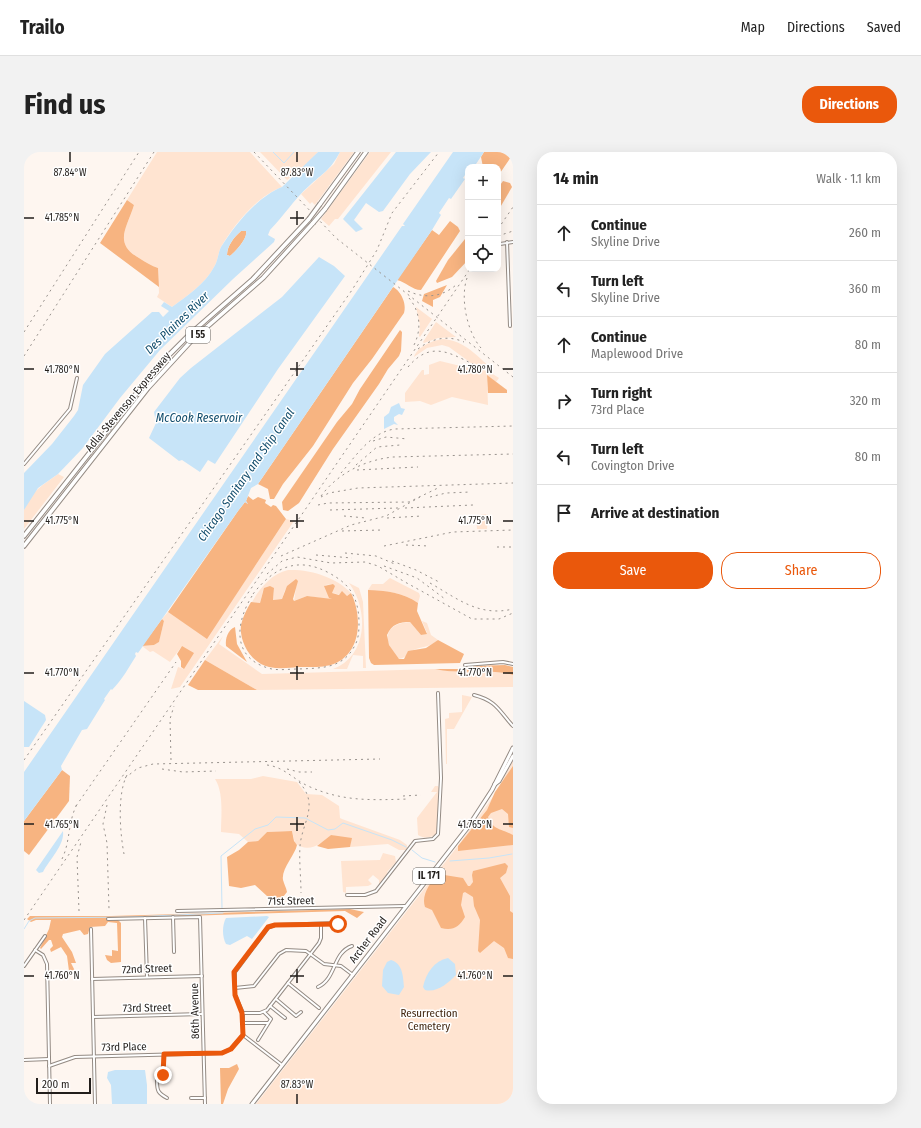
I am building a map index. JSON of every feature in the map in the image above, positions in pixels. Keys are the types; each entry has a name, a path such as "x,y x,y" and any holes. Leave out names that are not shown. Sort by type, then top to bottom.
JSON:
{"highway":[{"name":"Adlai Stevenson Expressway","path":"24,536 158,366 190,334 253,279 292,238 309,219 358,152"},
{"name":"Adlai Stevenson Expressway","path":"24,546 148,388 193,339 263,278 325,209 366,152"}],"main road":[{"name":"Archer Road","path":"252,1104 468,827 495,784 513,748"},
{"name":"Archer Road","path":"495,784 499,781 513,756"}],"street":[{"path":"508,242 510,326"},
{"path":"501,244 513,242"},
{"path":"24,464 70,409 77,378"},
{"path":"465,665 503,662 513,664"},
{"path":"347,895 365,895 376,891 415,841 432,839 438,834 442,778 438,693"},
{"path":"474,695 490,701 500,708 513,726"},
{"name":"71st Street","path":"177,911 405,906"},
{"path":"108,919 173,917 174,952"},
{"name":"86th Avenue","path":"173,917 200,917 205,1104"},
{"path":"145,918 147,977"},
{"path":"242,1013 264,1012 270,1006 321,941 321,924"},
{"path":"282,1065 243,1035 242,1013 235,999 236,968 268,927 275,925 338,924 342,927"},
{"path":"91,929 95,1104"},
{"path":"24,966 45,936"},
{"path":"318,987 323,985 332,974 334,965 346,948 352,946"},
{"path":"35,950 43,955 46,962 50,1104"},
{"path":"235,988 254,986 283,951 300,950 311,954 324,964 341,966 353,975"},
{"name":"72nd Street","path":"92,978 202,976"},
{"path":"288,983 319,1008"},
{"path":"276,999 296,1016 301,1012"},
{"path":"270,1006 285,1018"},
{"path":"258,1040 268,1027 268,1023 271,1019 264,1012"},
{"name":"73rd Street","path":"93,1017 202,1014"},
{"path":"243,1023 268,1023"},
{"name":"73rd Place","path":"49,1066 72,1057 222,1053 229,1050 243,1035"},
{"path":"164,1054 163,1075 157,1081 157,1091 167,1098"},
{"path":"24,1060 49,1059"},
{"path":"191,1098 205,1098"}],"green space":[{"path":"157,152 250,152 282,187 264,197 247,212 232,230 221,247 215,265 206,279 172,307 157,297 159,293 158,268 131,252 126,247 124,241 124,234 134,205 127,200"},
{"path":"260,152 318,152 305,166 287,180"},
{"path":"340,152 354,152 315,205 312,202 310,204 301,194 334,164"},
{"path":"370,152 391,152 338,219 335,219 329,226 321,219"},
{"path":"416,307 432,319 420,337 420,325"},
{"path":"436,322 456,337 438,338 424,343 423,342"},
{"path":"443,339 451,340 470,350 492,369 491,371 471,363 449,347 442,345 427,348 414,357 418,350 422,347"},
{"path":"440,361 477,370 478,368 499,378 496,382 487,376 488,405 452,397 431,405 420,401 405,402 405,393 422,370 424,370 424,375 429,374 429,365"},
{"path":"58,474 64,477 24,529 24,510 29,498"},
{"path":"488,514 487,529 477,529 476,515"},
{"path":"286,519 294,521 180,687 171,689 178,667 184,669 182,646 170,662 153,651 150,652 142,646 154,645 159,642 164,621 162,619 168,612 207,638"},
{"path":"288,570 305,571 322,575 345,587 351,593 347,596 332,593 333,584 325,585 334,600 307,596 294,601 297,581 285,590 282,599 273,600 274,588 263,591 260,603 252,602 271,578"},
{"path":"390,578 419,593 420,596 418,603 407,597 394,593 368,590 372,584 383,584"},
{"path":"349,583 359,588 363,602 366,668 363,668 363,656 353,655 347,669 333,669 345,663 353,654 359,643 362,631 360,606"},
{"path":"422,621 427,623 431,635 438,640 430,645 414,650 399,659 393,653 388,641 390,630 394,626 401,623 410,622 421,635 427,633"},
{"path":"223,636 219,644 262,674 435,669 445,671 494,672 513,675 513,687 257,690 205,660"},
{"path":"462,695 472,697 454,729 447,729 446,764 445,719 449,718 449,713 462,712"},
{"name":"Resurrection Cemetery","path":"513,761 513,1104 256,1104 457,847 495,794"},
{"path":"263,776 297,782 306,794 322,795 339,806 340,818 400,840 407,845 407,850 399,850 388,844 350,847 351,841 331,835 323,842 310,848 305,848 295,843 292,831 267,832 258,841 253,842 248,842 239,834 221,832 221,798 215,779 251,779"},
{"path":"435,786 438,786 439,788 437,834 430,837 423,837 418,835 417,818 437,792 431,792"},
{"path":"383,853 395,856 396,862 387,872 388,873 379,885 379,880 373,875 368,880 372,884 368,886 346,887 346,893 343,892 341,861 380,860"}],"shaded area":[{"path":"484,152 513,152 501,172 501,164 482,164 481,157"},
{"path":"503,181 510,183 512,187 501,206 501,200 501,184"},
{"path":"127,200 134,205 124,234 126,247 148,264 158,268 159,287 100,243"},
{"path":"450,221 458,227 460,231 421,290 415,289 397,280 432,230 439,235"},
{"path":"241,231 246,231 243,241 230,256 227,255 231,242"},
{"path":"465,239 465,263 452,277 437,283 436,281 448,260"},
{"path":"447,285 440,297 433,300 433,307 422,301 424,294"},
{"path":"393,287 399,291 403,298 405,306 404,313 372,359 353,383 313,446 283,484 274,499 270,499 268,489 258,484"},
{"path":"400,330 402,332 401,351 399,356 388,369 333,449 299,503 288,511 283,510 282,502 337,422 352,404 360,389"},
{"path":"487,375 507,390 507,393 488,393"},
{"path":"248,496 253,500 258,497 266,500 265,503 271,507 273,505 276,506 286,519 207,639 168,612 238,511 245,502 248,504 246,501"},
{"path":"296,579 298,581 293,599 294,601 307,596 332,599 329,598 324,586 333,584 335,586 332,593 339,595 342,591 347,596 351,593 357,612 357,632 351,650 345,657 336,663 318,667 269,667 257,661 244,645 241,625 251,602 260,603 264,588 270,586 274,588 273,600 282,599 287,586"},
{"path":"368,590 394,593 407,597 418,603 417,611 427,634 421,635 410,622 402,622 391,628 387,635 389,645 399,659 404,659 408,651 426,648 438,640 464,654 460,663 374,665 371,663 369,658"},
{"path":"162,619 164,621 159,642 154,645 142,646"},
{"path":"235,627 237,644 247,662 226,646 226,640 230,630"},
{"path":"182,646 194,653 184,669 181,667 181,661 177,654"},
{"path":"205,660 257,690 198,690 188,685"},
{"path":"505,665 513,667 513,675 494,672 445,671 435,669 473,669 473,666"},
{"path":"513,766 513,828 509,827 508,814 502,809 491,813 488,817 495,827 513,835 513,845 458,851 458,846 487,810 495,792"},
{"path":"62,770 70,776 69,801 29,855 24,851 24,821"},
{"path":"292,831 294,841 297,845 284,871 283,880 287,892 279,902 267,896 255,885 241,888 229,886 227,857 239,850 248,842 258,841 267,832"},
{"path":"331,835 352,838 350,847 328,849 317,846"},
{"path":"505,863 508,866 506,873 500,878 510,896 510,911 513,913 513,959 508,958 504,948 494,941 480,953 478,951 480,920 474,906 473,897 465,892 463,893 461,905 465,917 458,926 449,929 441,928 432,910 425,907 424,903 427,889 438,874 463,878 468,886 470,886 473,882 473,871"},
{"path":"350,909 364,912 357,918 345,911 119,918 117,919 121,923 121,962 111,963 107,960 105,955 112,956 112,950 118,951 117,923 108,922 105,926 90,927 88,934 84,935 80,930 63,934 62,937 72,952 76,963 71,963 75,971 69,971 67,956 61,947 51,952 50,949 53,946 51,940 49,940 41,949 40,948 49,929 51,920 36,920 31,922 27,919 30,916 111,916"},
{"path":"237,1064 239,1069 228,1089 223,1104 221,1104 220,1068 229,1068"}],"water":[{"name":"Des Plaines River","path":"318,152 340,152 329,168 304,191 270,230 268,235 275,239 274,242 233,279 160,350 120,398 82,449 58,474 38,488 24,510 24,473 52,444 74,416 78,410 83,385 105,354 152,312 159,312 163,317 169,311 161,306 164,302 172,307 201,284 215,265 221,247 247,212 264,198 282,187","holes":["241,231 246,231 245,237 241,244 230,256 227,255 228,248 233,239"]},
{"path":"396,152 431,152 410,174 383,211 379,212 366,203 354,220 363,229 356,232 343,219"},
{"name":"Chicago Sanitary and Ship Canal","path":"453,152 484,152 476,164 465,164 465,175 463,178 465,179 439,213 441,215 432,230 258,484 251,488 246,501 248,504 245,502 238,511 138,653 136,652 136,656 128,669 104,699 105,700 87,729 82,730 61,766 62,770 24,821 24,772 402,226 405,226 403,224"},
{"name":"McCook Reservoir","path":"319,257 334,266 345,276 278,369 215,464 208,460 200,472 182,460 179,461 149,438 156,423 154,412 180,378 282,297"},
{"path":"399,403 401,408 405,409 402,415 399,414 394,417 394,421 398,425 394,424 384,429 384,417 389,413 391,407"},
{"path":"24,701 45,715 46,720 29,747 24,747"},
{"path":"63,831 62,842 43,872 39,873 36,870"},
{"path":"269,917 252,939 247,936 230,945 226,944 223,931 226,918"},
{"path":"448,958 455,964 456,975 438,989 429,991 425,990 423,987 424,982 431,968"},
{"path":"391,960 398,964 403,975 404,987 399,995 388,993 382,986 383,970 387,962"},
{"path":"115,1070 145,1070 147,1104 112,1104 111,1085 107,1078 108,1072"}],"waterway":[{"path":"273,152 284,163 294,152"},
{"path":"222,908 221,856 255,829 268,825 276,817 305,818 328,830 335,829 343,823 392,840 406,847"},
{"path":"412,850 422,858 435,862"},
{"path":"450,861 489,858 512,854"},
{"path":"24,929 29,921 35,918 129,917 223,913"}],"railway":[{"path":"24,332 139,152"},
{"path":"24,356 154,152"},
{"path":"254,152 336,238 513,377"},
{"path":"24,760 352,290 377,250 392,213 439,152"},
{"path":"501,225 513,207"},
{"path":"501,235 513,231"},
{"path":"24,920 468,272"},
{"path":"467,278 464,295 466,314 472,333 481,348"},
{"path":"408,291 414,294 433,296 445,292 456,285"},
{"path":"409,298 416,309 419,320 417,339 414,345"},
{"path":"418,349 434,340 446,338 464,342"},
{"path":"408,367 418,358 427,353 436,351 455,355 484,369"},
{"path":"341,473 358,452 371,440 386,431 395,429 513,426"},
{"path":"373,441 386,437 408,439"},
{"path":"356,465 377,447 400,445"},
{"path":"321,496 344,474 372,461 393,457 513,454"},
{"path":"357,470 418,467"},
{"path":"321,497 329,493 358,488 513,483"},
{"path":"318,505 328,503 409,502 440,487"},
{"path":"430,497 446,493 471,492"},
{"path":"281,556 351,525 386,516 420,497"},
{"path":"405,508 473,505"},
{"path":"330,510 398,508"},
{"path":"344,516 366,518"},
{"path":"387,518 422,516"},
{"path":"342,531 382,530"},
{"path":"384,546 453,532 513,530"},
{"path":"406,545 429,546"},
{"path":"497,547 513,547"},
{"path":"345,553 376,556 397,565"},
{"path":"316,555 352,558"},
{"path":"267,574 282,561 297,557 331,563 365,562 378,566 472,619 499,619 513,613"},
{"path":"392,561 416,570 439,582"},
{"path":"252,596 240,627 240,638 242,647 248,656 256,663 268,668 283,670 330,666 343,660 356,644 359,621 355,598 352,592 342,582 329,573 307,565 287,567 269,577 253,594"},
{"path":"384,566 417,578 445,599"},
{"path":"430,583 479,609 490,611 513,609"},
{"path":"76,806 176,662"},
{"path":"171,760 170,719 174,706"},
{"path":"125,778 138,768 153,764 380,759"},
{"path":"267,765 278,768 308,786 333,795 370,800 409,799"},
{"path":"162,769 183,772 216,771"},
{"path":"287,769 299,772 312,772"},
{"path":"124,854 120,814 122,792 127,775"},
{"path":"299,782 305,790 309,806 300,846 301,893"},
{"path":"403,796 421,795"},
{"path":"62,859 67,845 72,817 78,802"},
{"path":"107,805 103,824 107,843 109,909"},
{"path":"79,911 77,857 81,842"}],"route":[{"path":"163,1075 164,1054 222,1053 231,1049 243,1035 242,1013 235,999 234,972 268,927 275,925 338,924"}]}
